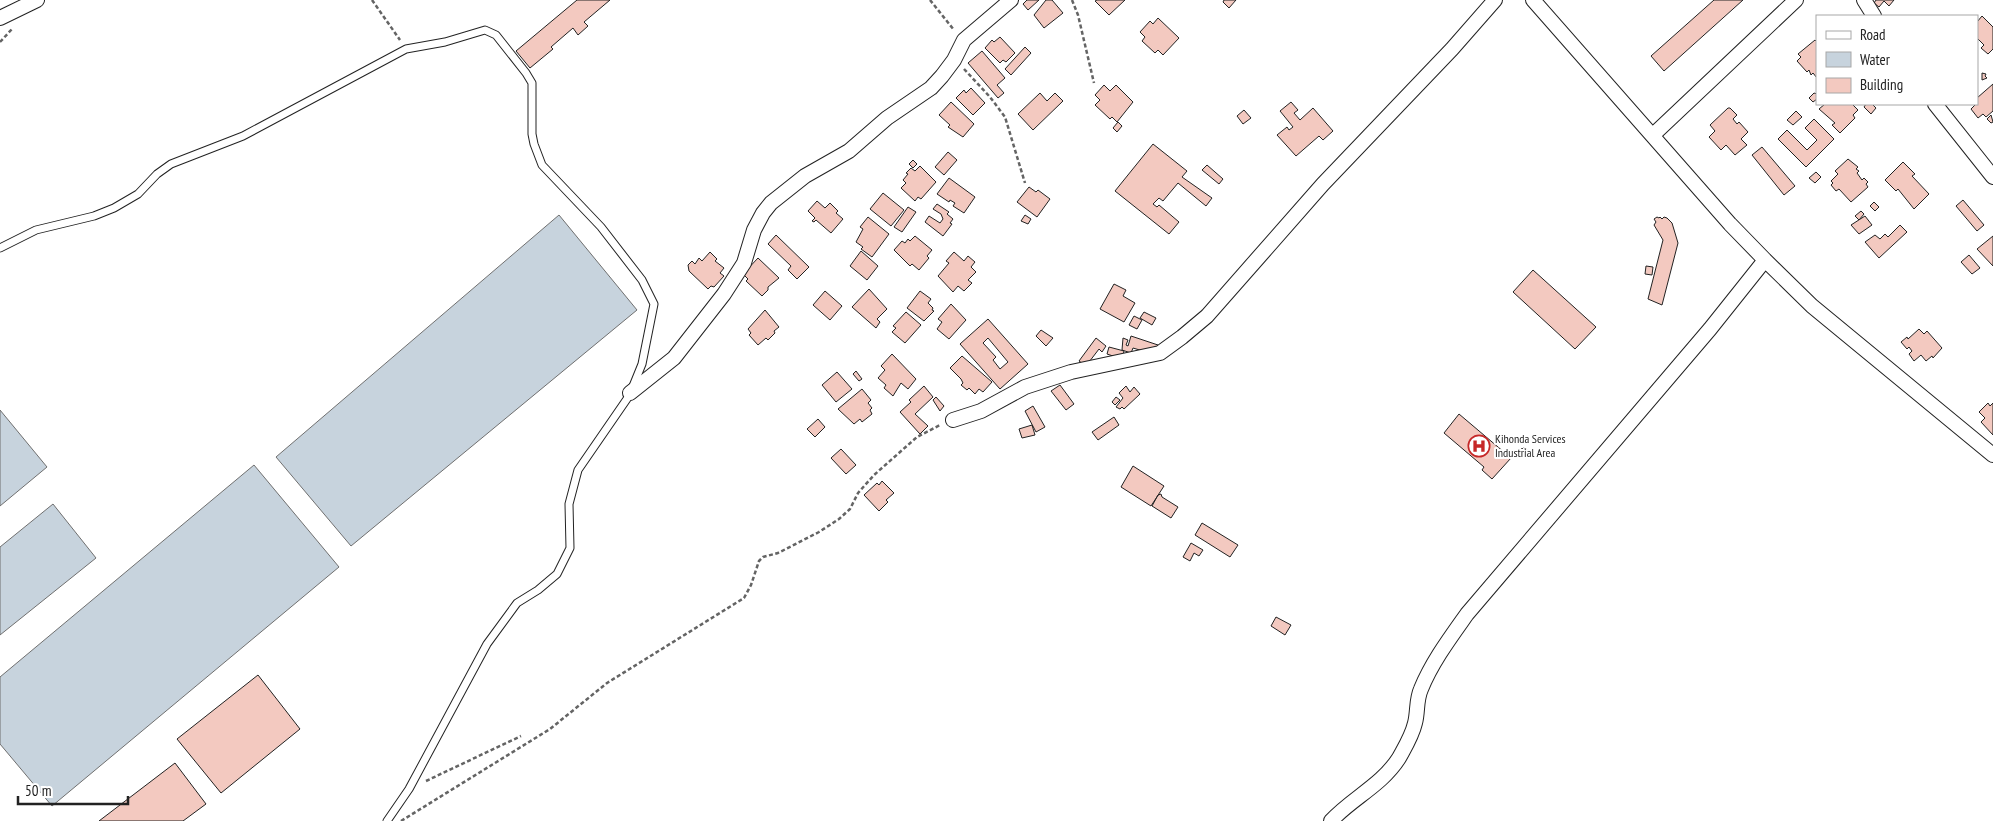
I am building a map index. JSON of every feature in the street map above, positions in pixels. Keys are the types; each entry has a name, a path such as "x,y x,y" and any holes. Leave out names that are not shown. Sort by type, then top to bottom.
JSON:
{"street":[{"path":"0,18 37,0"},
{"path":"630,393 674,358 724,294 744,263 754,230 771,203 805,176 849,151 887,118 931,88 954,60 964,40 1011,0"},
{"path":"953,420 981,411 1025,387 1071,372 1160,353 1182,338 1207,316 1323,184 1495,0"},
{"path":"1533,0 1730,224 1765,260 1812,306 1993,455"},
{"path":"1653,135 1796,0"},
{"path":"1864,0 1873,15"},
{"path":"1936,105 1993,176"},
{"path":"1331,821 1338,813 1368,792 1398,760 1415,724 1420,691 1434,662 1467,614 1710,328 1765,260"}],"lane":[{"path":"0,248 36,230 94,216 119,206 138,194 157,174 171,164 243,136 406,48 426,46 461,38 480,31 489,31 500,40 528,77 533,89 532,134 539,160 601,227 642,280 654,304 642,364 630,393 578,470 570,504 570,548 557,574 517,604 487,644 408,789 387,821"}],"path":[{"path":"372,0 406,48"},
{"path":"930,0 950,26 964,40"},
{"path":"1072,0 1078,15 1094,83"},
{"path":"954,60 990,96 1005,117 1025,183"},
{"path":"401,821 550,729 607,684 744,598 752,586 759,561 763,557 778,552 819,532 839,519 850,509 858,493 874,475 917,437 935,426 953,420"},
{"path":"408,789 521,736"}],"water":[{"path":"559,215 637,310 351,546 276,457"},
{"path":"0,410 47,467 0,506"},
{"path":"254,465 339,567 52,806 0,744 0,677"},
{"path":"53,504 96,558 0,635 0,547"}],"building":[{"path":"577,0 610,0 584,22 588,26 578,35 573,28 551,47 553,49 530,68 516,51"},
{"path":"1027,0 1039,0 1028,10 1023,4"},
{"path":"1046,0 1052,0 1063,13 1044,28 1034,15"},
{"path":"1125,0 1109,15 1095,1"},
{"path":"1224,0 1236,0 1229,8 1223,2"},
{"path":"1714,0 1743,0 1664,71 1651,56"},
{"path":"1876,0 1894,0 1889,6 1884,1 1879,7 1874,3"},
{"path":"1982,16 1993,27 1993,49 1988,54 1981,48 1984,45 1978,39 1978,21"},
{"path":"1158,18 1179,38 1163,55 1158,50 1155,53 1142,41 1145,37 1140,32 1150,21 1153,24"},
{"path":"1000,37 1015,53 1006,62 1003,60 1000,63 985,48 992,40 994,42"},
{"path":"1816,41 1816,77 1813,73 1811,75 1809,70 1807,72 1797,61 1801,57 1798,54"},
{"path":"1025,47 1031,53 1011,75 1005,69"},
{"path":"982,51 1005,78 997,85 1004,93 998,98 968,63"},
{"path":"1982,73 1986,74 1987,78 1982,80"},
{"path":"1993,84 1993,111 1986,117 1983,114 1978,118 1971,109 1978,105 1978,97"},
{"path":"1104,85 1110,91 1116,85 1133,102 1117,122 1112,117 1110,119 1095,105 1100,100 1095,95"},
{"path":"971,88 985,103 973,115 956,98 964,90 966,93"},
{"path":"1040,93 1047,101 1055,93 1063,101 1033,130 1018,114"},
{"path":"1814,93 1816,94 1816,100 1813,102 1809,98"},
{"path":"951,102 974,124 963,137 948,127 950,125 939,115"},
{"path":"1291,102 1298,110 1294,113 1300,120 1313,108 1333,131 1323,140 1319,136 1296,156 1277,135 1287,127 1289,130 1293,127 1280,111"},
{"path":"1824,105 1853,105 1858,110 1853,115 1855,118 1840,133 1832,125 1835,123 1819,109"},
{"path":"1865,105 1873,105 1876,108 1871,114 1864,107"},
{"path":"1728,108 1737,115 1733,119 1737,124 1739,122 1748,132 1741,139 1747,145 1735,155 1726,145 1721,150 1709,137 1715,131 1710,125"},
{"path":"1244,110 1251,118 1243,124 1237,116"},
{"path":"1796,111 1802,117 1793,125 1787,120"},
{"path":"1991,115 1993,122 1991,123 1987,119"},
{"path":"1814,119 1834,139 1806,167 1778,139 1787,130 1807,150 1817,140 1805,128"},
{"path":"1118,122 1122,126 1117,132 1113,128"},
{"path":"1153,144 1187,171 1182,177 1212,198 1206,206 1178,183 1163,201 1159,198 1153,204 1157,207 1159,205 1179,222 1169,234 1115,191"},
{"path":"1762,147 1795,186 1784,195 1752,155"},
{"path":"948,152 957,160 944,175 935,167"},
{"path":"1848,159 1858,167 1856,169 1859,171 1857,173 1862,180 1864,178 1868,182 1866,184 1868,187 1851,202 1839,189 1836,191 1831,185 1833,183 1831,181 1838,174 1835,171"},
{"path":"913,160 917,164 913,168 909,164"},
{"path":"1903,162 1915,174 1912,176 1929,194 1914,209 1898,189 1896,191 1885,180"},
{"path":"1207,165 1223,179 1219,184 1202,170"},
{"path":"920,166 936,182 921,199 918,197 915,201 901,188 906,183 903,180 908,174 906,173 911,168 915,171"},
{"path":"1816,172 1821,177 1815,183 1809,178"},
{"path":"949,178 975,197 964,213 953,206 955,203 950,200 949,202 937,194"},
{"path":"1029,187 1036,192 1038,190 1050,199 1037,217 1017,202"},
{"path":"883,193 904,210 891,226 870,209"},
{"path":"1963,200 1984,225 1977,231 1956,206"},
{"path":"817,201 825,208 830,203 838,211 836,213 843,219 831,233 816,220 812,221 815,218 808,211"},
{"path":"1874,202 1879,207 1875,211 1870,206"},
{"path":"937,204 949,212 947,214 953,219 950,223 952,224 943,236 925,222 929,216 940,223 943,219 941,214 933,209"},
{"path":"908,207 916,212 902,232 894,227"},
{"path":"1861,211 1864,214 1859,220 1855,216"},
{"path":"1025,215 1031,219 1028,224 1021,221"},
{"path":"1865,216 1872,225 1859,234 1851,225"},
{"path":"868,217 889,234 872,257 861,249 863,247 856,242 863,229 860,227"},
{"path":"1657,217 1667,218 1672,223 1678,243 1662,305 1648,299 1663,240 1654,225 1656,222 1654,219"},
{"path":"1900,225 1907,232 1879,258 1865,242 1875,235 1880,239 1885,234 1888,237"},
{"path":"776,235 809,267 797,279 788,270 791,266 768,244"},
{"path":"915,236 932,250 927,256 929,258 919,270 912,264 910,266 894,250 902,241 905,243 908,239 910,241"},
{"path":"1993,236 1993,266 1977,249"},
{"path":"861,251 878,266 867,280 850,266"},
{"path":"710,252 717,259 715,261 724,268 720,273 724,276 714,287 711,286 708,289 689,271 688,265 692,261 695,264 699,258 702,261"},
{"path":"954,252 964,261 968,256 975,262 971,267 976,272 968,280 972,283 964,291 958,286 953,292 938,276 949,263 946,261"},
{"path":"1969,255 1980,268 1972,274 1961,262"},
{"path":"758,258 779,278 768,287 768,290 762,296 746,281 748,279 743,274"},
{"path":"1646,266 1653,267 1652,275 1645,274"},
{"path":"1533,270 1596,327 1575,349 1513,292"},
{"path":"1114,284 1126,290 1123,296 1135,303 1124,322 1100,309"},
{"path":"869,289 887,309 877,319 880,322 876,328 852,307"},
{"path":"825,291 842,306 830,320 813,305"},
{"path":"920,291 931,299 928,303 934,311 924,321 907,308"},
{"path":"951,304 966,320 949,339 937,329 942,322 938,319"},
{"path":"765,310 779,327 768,340 766,338 758,345 749,335 751,333 748,329"},
{"path":"906,312 921,325 905,343 892,332 896,328 893,326"},
{"path":"1144,312 1156,318 1152,325 1140,318"},
{"path":"1134,316 1142,320 1137,329 1129,325"},
{"path":"988,319 1028,364 1000,389 960,344","holes":["988,338 1008,362 1000,369 993,360 996,357 983,343"]},
{"path":"1919,329 1924,334 1927,331 1942,348 1933,358 1932,356 1926,361 1921,355 1914,361 1909,354 1912,351 1909,347 1907,349 1901,342 1907,337 1908,339"},
{"path":"1041,330 1053,338 1046,346 1036,336"},
{"path":"1131,336 1158,345 1157,349 1143,351 1133,348 1131,353 1122,350 1123,338 1128,340 1126,345 1128,346"},
{"path":"1096,338 1106,346 1102,352 1099,349 1086,366 1079,361"},
{"path":"1109,347 1124,351 1122,359 1107,354"},
{"path":"892,354 916,379 908,389 901,383 893,396 884,388 886,385 878,378 885,370 881,366"},
{"path":"962,356 992,382 983,392 979,389 975,394 969,388 967,390 961,385 963,383 961,379 950,368"},
{"path":"856,371 862,379 859,381 853,374"},
{"path":"837,372 852,389 836,402 822,385"},
{"path":"1060,385 1074,404 1066,410 1051,391"},
{"path":"924,386 933,397 915,414 928,426 920,434 900,412 911,402 909,400"},
{"path":"1126,386 1130,392 1134,387 1140,394 1124,409 1122,407 1120,409 1116,407 1123,398 1119,393"},
{"path":"862,389 871,400 868,403 872,408 870,410 872,414 862,422 860,419 854,424 838,409"},
{"path":"936,397 944,406 940,411 933,400"},
{"path":"1116,397 1120,400 1115,405 1112,402"},
{"path":"1988,403 1990,406 1993,403 1993,435 1981,422 1985,418 1979,412"},
{"path":"1033,406 1045,427 1036,432 1025,411"},
{"path":"1459,414 1511,458 1492,479 1482,470 1484,467 1444,433"},
{"path":"1114,417 1119,425 1098,440 1092,432"},
{"path":"818,419 825,427 815,437 807,429"},
{"path":"1032,425 1035,435 1022,438 1019,429"},
{"path":"1524,448 1528,452 1524,456 1520,452"},
{"path":"841,449 856,465 846,474 831,458"},
{"path":"1133,466 1164,486 1151,506 1121,487"},
{"path":"882,481 894,493 886,500 888,502 879,511 864,495"},
{"path":"1161,494 1162,497 1178,507 1171,518 1152,506 1158,495"},
{"path":"1202,523 1238,545 1230,557 1195,535"},
{"path":"1191,543 1203,550 1199,556 1194,553 1190,561 1183,557"},
{"path":"1276,617 1291,625 1285,635 1271,626"},
{"path":"258,675 300,729 221,793 177,739"},
{"path":"175,763 206,804 183,821 99,821"}],"place":[{"name":"Kihonda Services Industrial Area","path":"1479,446"}]}
